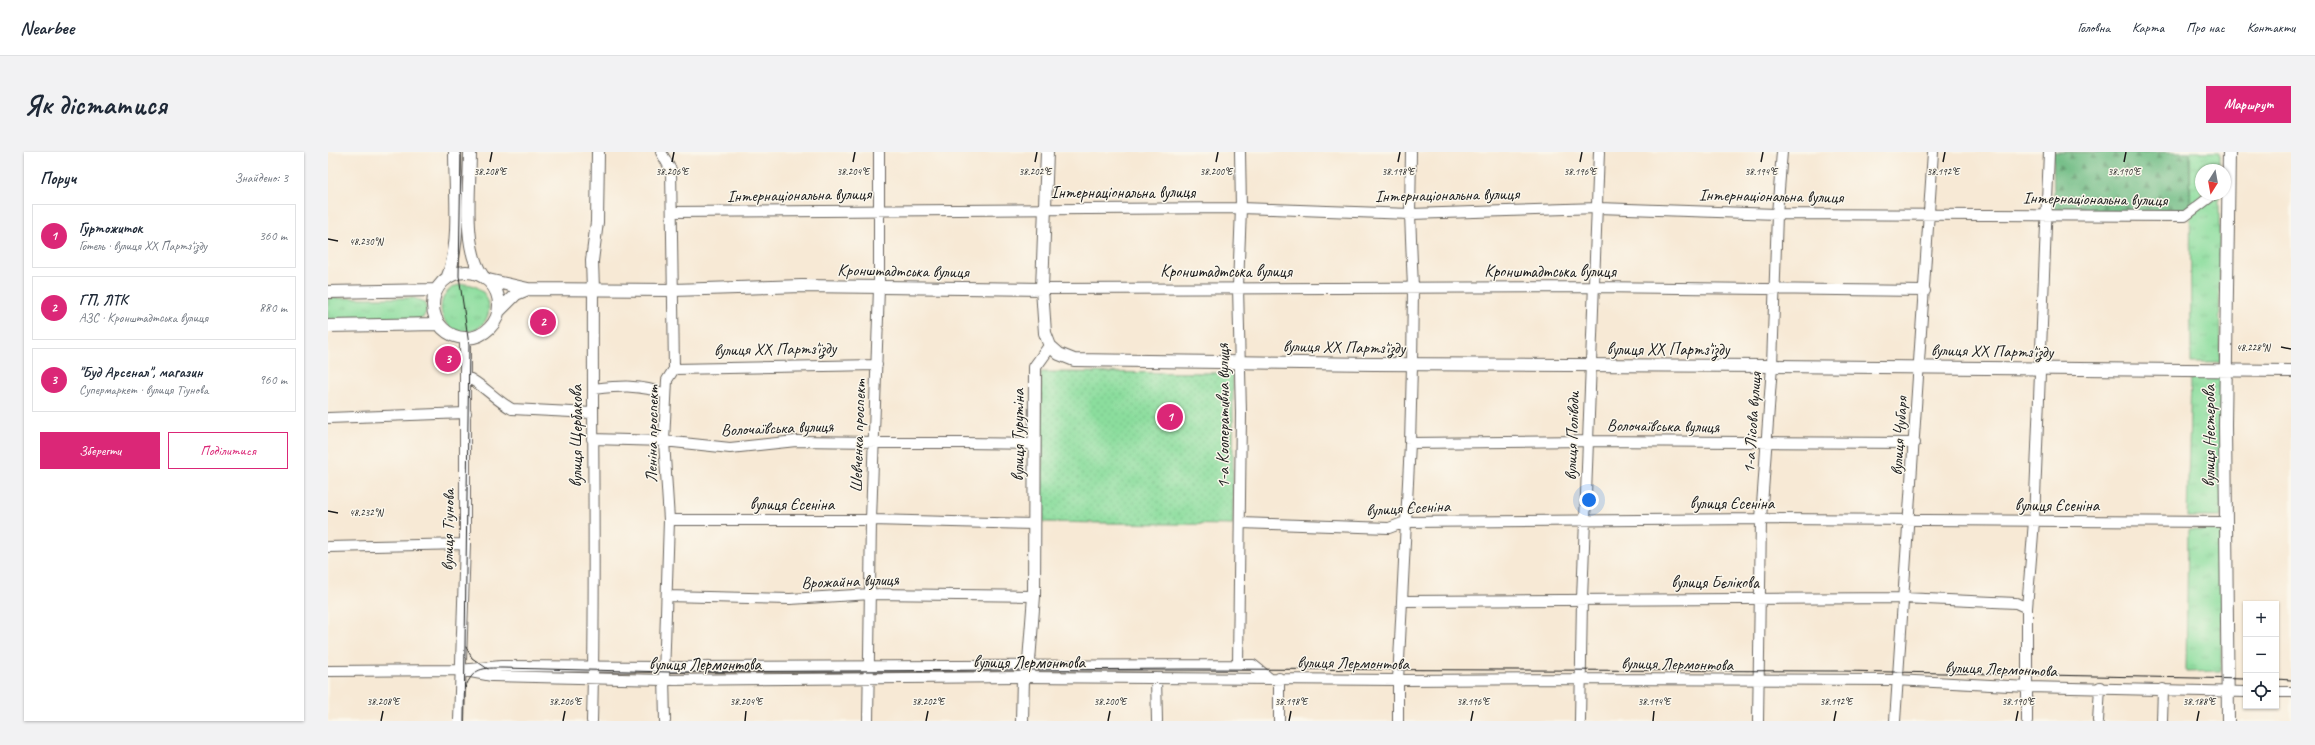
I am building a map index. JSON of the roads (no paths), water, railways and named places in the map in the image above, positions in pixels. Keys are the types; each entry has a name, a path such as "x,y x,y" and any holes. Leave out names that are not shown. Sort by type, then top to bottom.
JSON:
{"street":[{"path":"455,152 455,244 453,265 448,276 436,290 432,301 432,311 438,324 448,333 465,338 483,334 495,321 498,312 497,294 474,265 470,241 470,152"},
{"name":"вулиця Щербакова","path":"592,721 594,511 592,439 592,261 596,222 598,152"},
{"name":"Леніна проспект","path":"662,152 671,170 674,369 667,380 664,441 668,520 664,667 665,721"},
{"name":"Шевченка проспект","path":"868,721 871,520 875,442 879,288 879,152"},
{"path":"1048,152 1042,289 1045,333 1050,346"},
{"name":"1-а Кооперативна вулиця","path":"1238,665 1241,413 1238,287 1241,208 1240,152"},
{"path":"1398,721 1398,680 1410,443 1412,365 1413,288 1410,214 1411,152"},
{"name":"вулиця Поліводи","path":"1580,721 1582,599 1599,152"},
{"name":"1-а Лісова вулиця","path":"1758,721 1761,519 1772,366 1777,214 1782,152"},
{"name":"вулиця Чубаря","path":"1895,721 1896,680 1915,443 1933,152"},
{"path":"2027,721 2027,608 2034,521 2048,215 2049,152"},
{"name":"вулиця Нестерова","path":"2228,164 2229,152"},
{"name":"Інтернаціональна вулиця","path":"672,212 1045,208 1241,208 1410,214 1598,208 1777,214 2185,216 2206,200"},
{"name":"вулиця Нестерова","path":"2227,200 2226,692 2228,721"},
{"path":"448,276 465,271 485,278"},
{"name":"Кронштадтська вулиця","path":"485,278 528,289 673,290 802,286 1042,289 1238,287 1594,287 1925,291"},
{"path":"498,312 516,294 528,289"},
{"path":"328,292 436,290"},
{"path":"328,326 438,324"},
{"name":"вулиця Тіунова","path":"459,721 465,544 465,338"},
{"name":"вулиця XX Партз'їзду","path":"1050,346 1059,354 1074,360 1412,365 1919,367 2291,371"},
{"name":"вулиця Турутіна","path":"1022,721 1023,677 1028,674 1034,596 1035,367 1050,346"},
{"name":"вулиця XX Партз'їзду","path":"674,369 877,365"},
{"path":"465,376 476,381 501,404 512,409 592,413"},
{"path":"593,389 624,385 648,387 666,394"},
{"path":"328,418 466,413"},
{"name":"Волочаївська вулиця","path":"592,439 664,441 730,448 796,441 1035,444"},
{"name":"Волочаївська вулиця","path":"1410,443 1588,441 1915,443"},
{"name":"вулиця Єсеніна","path":"1240,523 1388,528 1405,522 1585,519 2226,522"},
{"name":"вулиця Єсеніна","path":"668,520 871,520 1035,524"},
{"path":"328,547 465,544"},
{"name":"Врожайна вулиця","path":"667,596 790,599 870,594 1034,596"},
{"name":"вулиця Бєлікова","path":"1402,601 1903,598 2016,603 2027,608"},
{"path":"1238,665 1253,665 1269,678"},
{"name":"вулиця Лермонтова","path":"328,670 460,670 502,666 664,667 1238,665"},
{"name":"вулиця Лермонтова","path":"460,670 492,676 664,680 1023,677 1398,680 1580,678 1896,680 2028,687 2100,687 2243,692"},
{"path":"1156,678 1157,721"},
{"path":"1279,678 1279,721"},
{"path":"2098,721 2100,687"},
{"path":"2162,721 2163,689"},
{"path":"2279,692 2291,692"}],"tram line":[{"path":"461,152 459,276 469,345 464,721"},
{"path":"466,647 472,658 488,669"},
{"path":"465,688 475,672 484,669 496,668 670,672 1188,669 1842,671 2243,679"},
{"path":"2279,679 2291,680"}],"place":[{"name":"ГП, ЛТК","path":"543,322"},
{"name":"\"Буд Арсенал\", магазин","path":"448,359"},
{"name":"Гуртожиток","path":"1170,417"}]}
